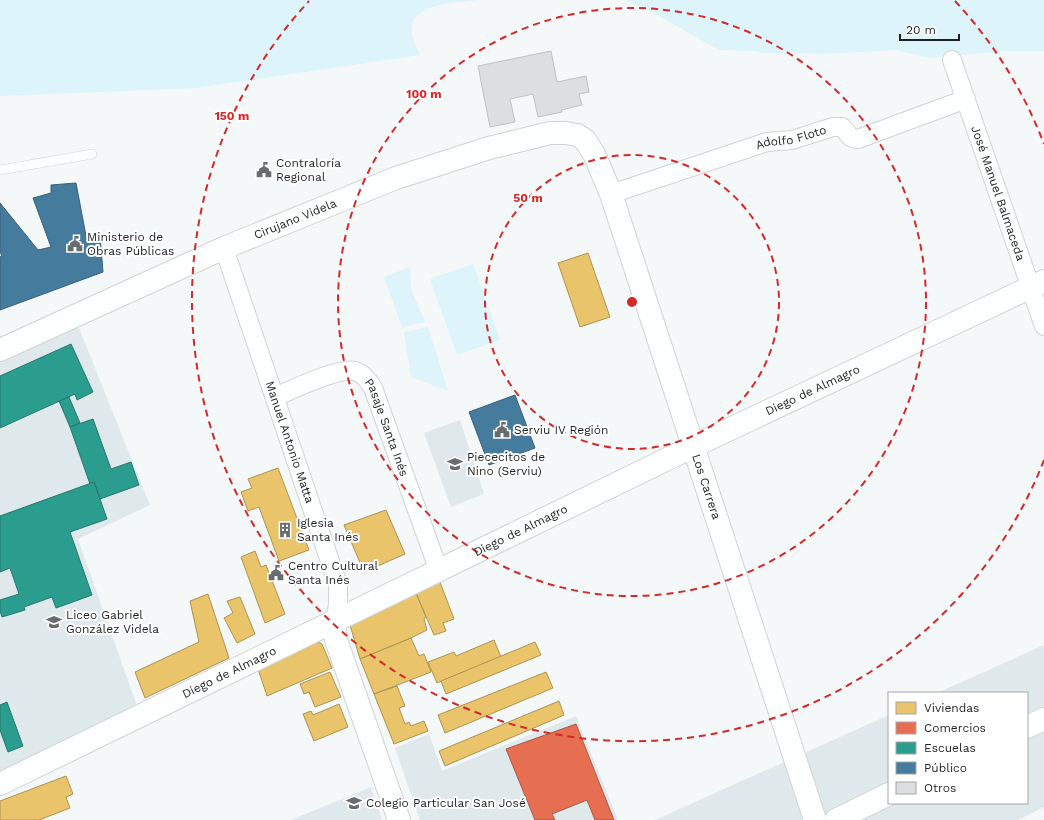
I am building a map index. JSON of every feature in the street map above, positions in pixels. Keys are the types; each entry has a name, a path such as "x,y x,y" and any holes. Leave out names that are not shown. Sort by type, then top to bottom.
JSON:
{"street":[{"name":"José Manuel Balmaceda","path":"952,60 1038,284 1044,326"},
{"name":"Adolfo Floto","path":"611,194 767,142 792,140 833,127 842,127 852,139 858,139 966,98"},
{"name":"Cirujano Videla","path":"0,350 224,248 396,178 489,148 550,133 577,135 585,140 594,154"},
{"name":"Los Carrera","path":"594,154 611,194 815,820"},
{"name":"Manuel Antonio Matta","path":"224,248 338,586 334,630 336,640 399,820"},
{"name":"Diego de Almagro","path":"0,784 694,446 1038,284"},
{"name":"Pasaje Santa Inés","path":"275,397 329,375 345,371 354,371 365,376 373,388 439,571"},
{"path":"1028,727 1044,719"},
{"path":"836,820 888,794"}],"lane":[{"path":"0,170 92,154"}],"shaded area":[{"path":"0,0 479,0 448,3 427,9 419,14 413,21 412,34 420,55 196,88 0,96"},
{"path":"625,0 1044,0 1044,51 1005,51 929,58 897,50 822,54 762,53 757,51 719,50 643,7"},
{"path":"473,264 500,340 457,355 430,279"},
{"path":"410,267 411,289 425,322 402,327 384,277"},
{"name":"Liceo Gabriel González Videla","path":"77,323 150,505 78,539 137,706 0,771 0,358"},
{"path":"428,327 448,391 411,377 404,332"},
{"name":"Piececitos de Nino (Serviu)","path":"460,420 484,494 451,507 424,433"},
{"path":"1044,645 1044,807 1018,820 655,820 888,715 888,804 1028,804 1028,692 939,692"},
{"path":"576,716 618,820 420,820 395,748 429,734 442,771"},
{"name":"Colegio Particular San José","path":"371,787 382,820 291,820"}],"building: Viviendas":[{"path":"588,253 610,317 580,327 558,263"},
{"name":"Iglesia Santa Inés","path":"278,468 309,550 279,561 259,507 248,511 241,492 252,488 248,479"},
{"path":"386,510 405,554 364,572 344,525"},
{"path":"255,551 261,567 266,565 285,614 265,623 241,557"},
{"path":"440,582 454,619 443,623 446,631 434,635 415,591"},
{"path":"415,591 426,617 424,619 427,630 360,659 350,625"},
{"path":"208,594 229,658 145,698 135,672 199,642 190,601"},
{"path":"240,597 255,634 237,643 224,618 233,613 227,601"},
{"path":"411,638 419,656 424,654 431,672 374,694 360,659"},
{"path":"494,640 501,657 437,683 428,662 454,652 456,656"},
{"path":"316,641 322,644 332,668 267,696 257,666"},
{"path":"535,642 541,655 446,694 441,681"},
{"path":"330,672 341,697 315,707 309,692 304,694 300,684"},
{"path":"546,672 553,688 445,733 438,715"},
{"path":"397,686 405,706 399,708 405,724 409,722 411,726 424,721 428,731 394,744 374,694"},
{"path":"559,701 564,715 445,766 439,751"},
{"path":"339,704 348,727 314,741 303,714 311,711 313,715"},
{"path":"66,776 73,794 66,797 70,808 39,820 0,820 0,801"}],"building: Comercios":[{"path":"576,724 614,820 595,820 587,800 552,814 555,820 535,820 506,749"}],"building: Escuelas":[{"path":"71,344 93,392 77,400 75,394 0,428 0,376"},
{"path":"69,397 80,423 70,427 59,401"},
{"path":"93,419 111,469 131,462 139,485 100,499 94,482 90,484 70,427"},
{"path":"94,482 107,519 70,532 92,595 56,608 52,597 24,607 25,610 2,617 0,611 0,600 19,594 10,568 0,572 0,516"},
{"path":"7,702 23,746 8,752 0,730 0,705"}],"building: Público":[{"name":"Ministerio de Obras Públicas","path":"76,183 87,241 100,236 103,272 0,310 0,257 2,256 0,252 0,203 38,250 51,247 33,198 51,193 51,185"},
{"name":"Serviu IV Región","path":"515,395 535,448 489,465 469,412"}],"building: Otros":[{"path":"551,51 557,82 586,76 589,92 579,94 582,105 561,110 562,112 538,117 533,94 510,99 515,122 490,127 478,66"}],"place":[{"name":"Contraloría Regional","path":"264,170"},
{"name":"Ministerio de Obras Públicas","path":"75,244"},
{"name":"Serviu IV Región","path":"502,430"},
{"name":"Piececitos de Nino (Serviu)","path":"455,464"},
{"name":"Iglesia Santa Inés","path":"285,530"},
{"name":"Centro Cultural Santa Inés","path":"276,573"},
{"name":"Liceo Gabriel González Videla","path":"54,622"},
{"name":"Colegio Particular San José","path":"354,803"}]}
